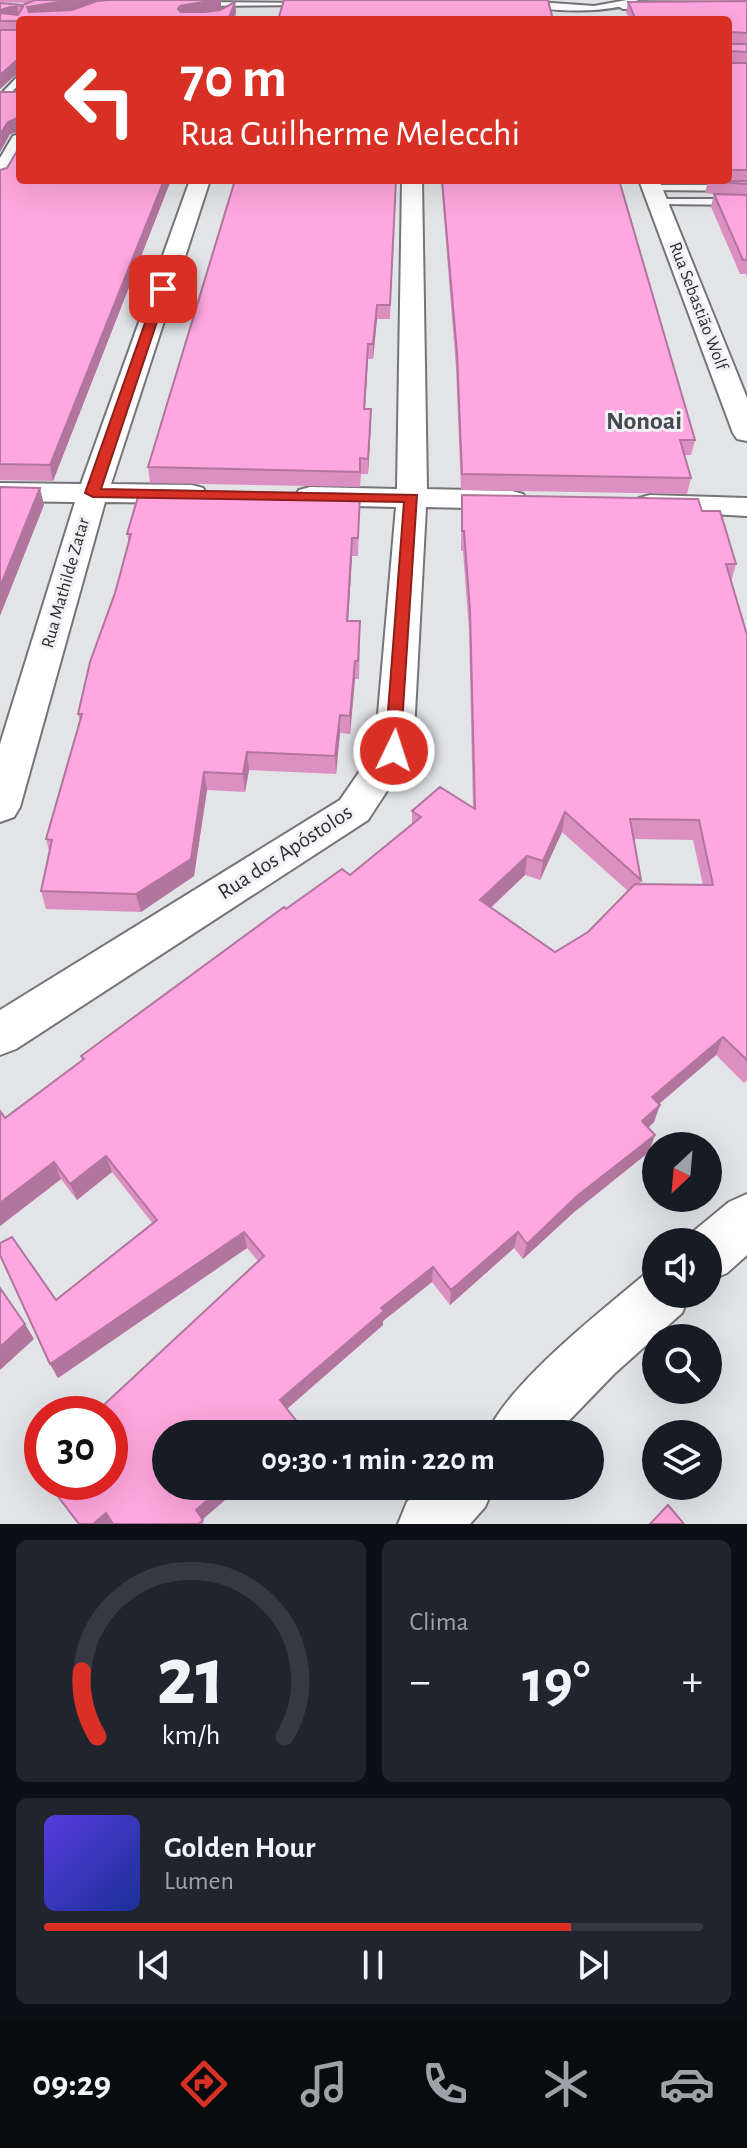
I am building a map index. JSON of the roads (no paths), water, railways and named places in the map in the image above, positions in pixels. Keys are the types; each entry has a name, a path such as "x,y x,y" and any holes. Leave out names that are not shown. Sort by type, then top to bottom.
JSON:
{"street":[{"path":"629,3 747,4"},
{"path":"0,176 16,147"},
{"name":"Rua Mathilde Zatar","path":"0,807 93,493 199,184"},
{"name":"Rua dos Apóstolos","path":"0,1035 354,810 394,751 412,498 412,184"},
{"name":"Rua Sebastião Wolf","path":"653,189 747,433"},
{"path":"0,492 220,495"},
{"path":"284,496 540,501"},
{"path":"619,503 747,507"},
{"path":"722,1242 747,1220"},
{"path":"530,1420 594,1354 647,1308"},
{"path":"429,1524 451,1500"}],"lane":[{"path":"223,16 242,3"},
{"path":"515,3 578,8 629,3"},
{"path":"185,4 318,5"},
{"path":"653,189 747,188"},
{"path":"653,189 747,202"}],"district":[{"name":"Nonoai","path":"644,421"}]}
